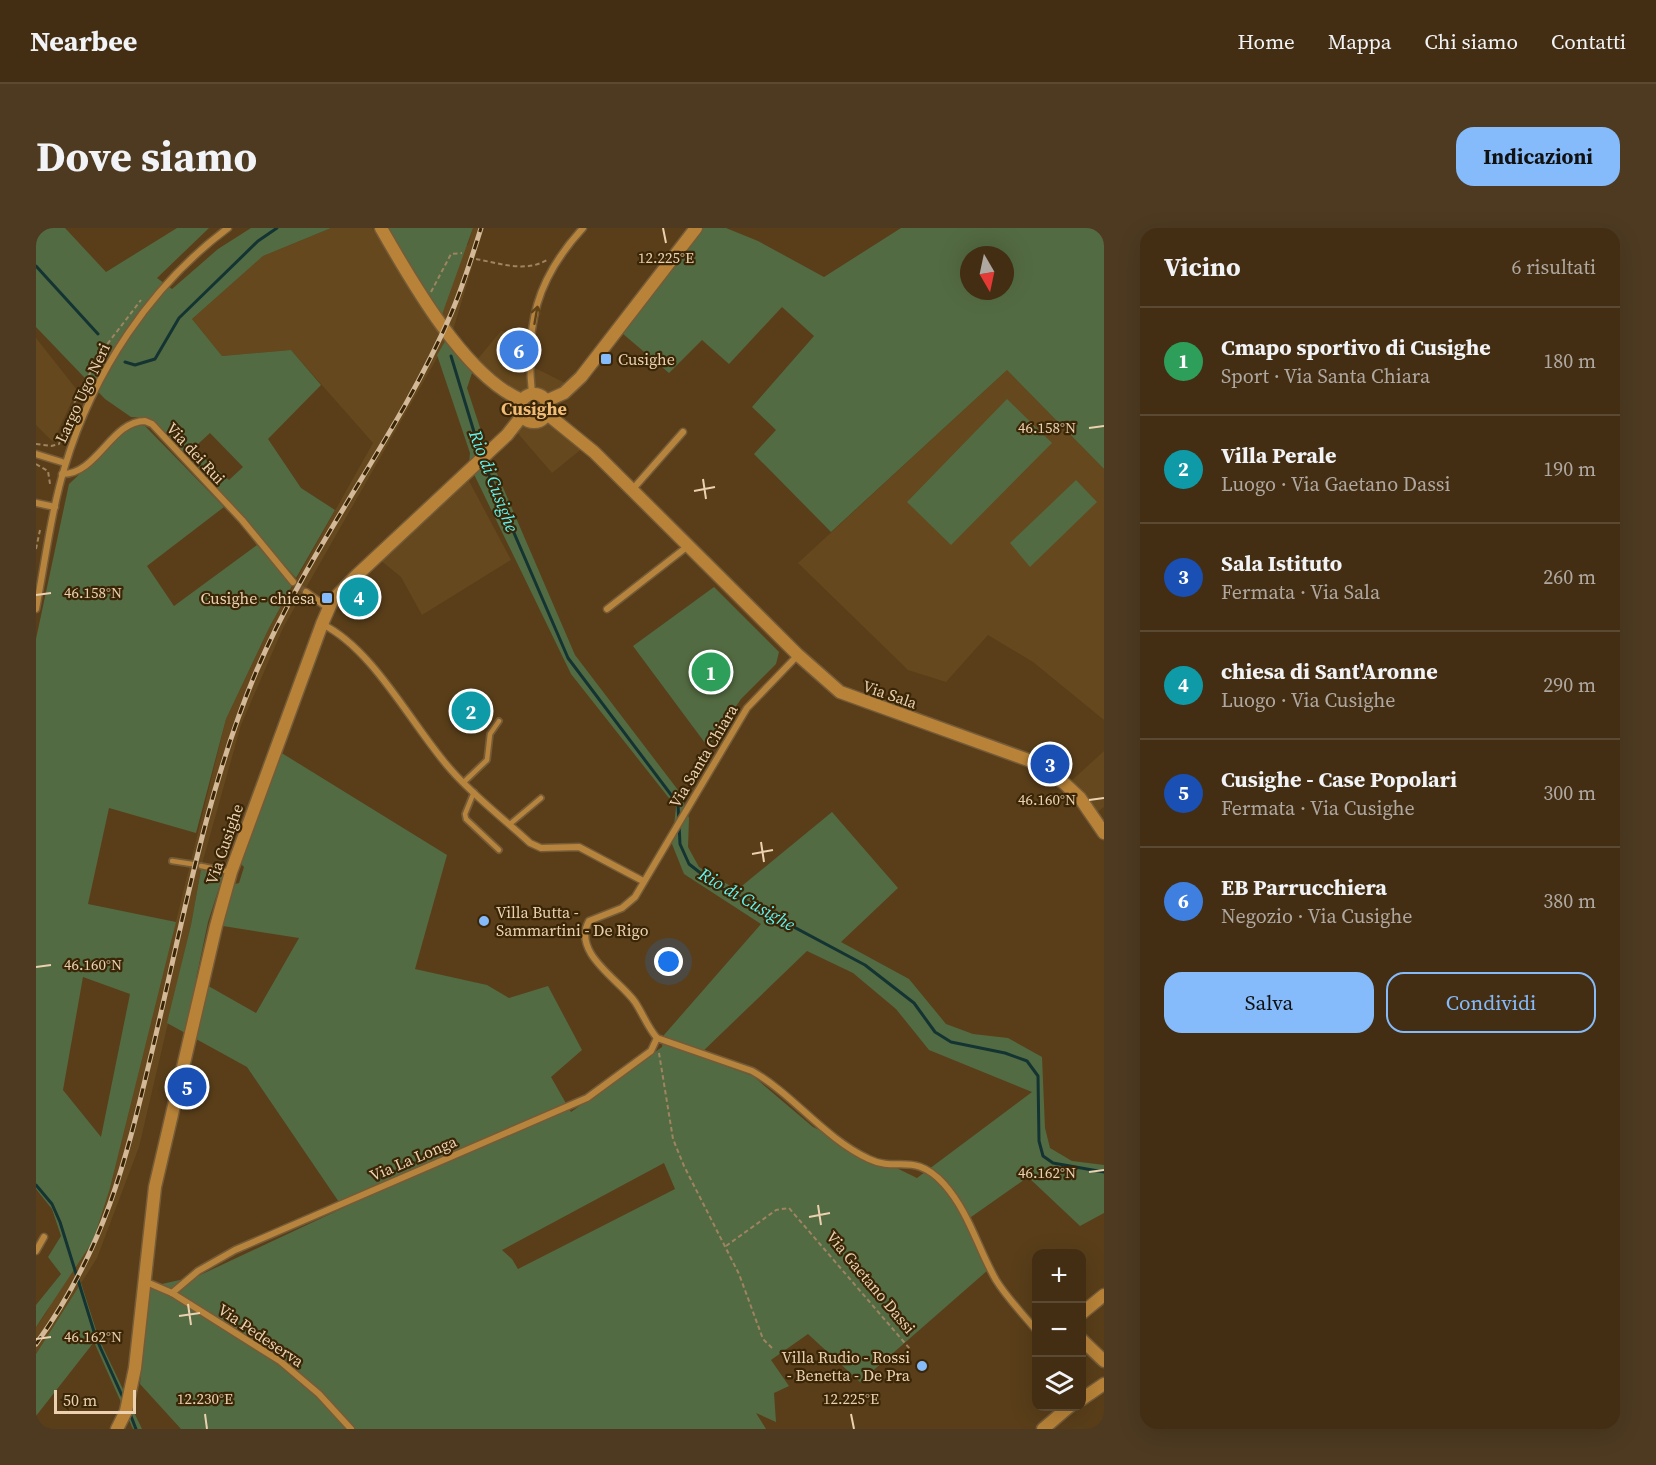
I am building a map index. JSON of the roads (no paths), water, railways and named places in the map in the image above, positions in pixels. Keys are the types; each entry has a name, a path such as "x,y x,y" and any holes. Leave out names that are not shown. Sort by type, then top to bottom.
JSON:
{"street":[{"name":"Largo Ugo Neri","path":"36,609 65,463 99,380 124,337 189,262 228,228"},
{"path":"381,228 437,317 457,344 496,386 527,397 540,395 546,407"},
{"path":"583,228 557,258 542,287 536,313 527,397 520,408 522,416 535,422 546,407 581,377 696,228"},
{"name":"Via Sala","path":"546,407 798,655 849,696 1013,753 1047,770 1080,798 1104,833"},
{"name":"Via Cusighe","path":"117,1429 127,1405 135,1368 155,1187 231,872 322,624 328,609 356,576 490,450 522,416"},
{"name":"Via dei Rui","path":"62,474 70,474 80,469 130,424 145,421 242,520 293,582"},
{"path":"632,490 684,432"},
{"path":"36,454 65,463"},
{"path":"36,503 55,507"},
{"path":"608,609 688,546"},
{"path":"306,592 328,609"},
{"path":"322,624 352,646 386,682 451,770 537,847 579,847 643,881 627,905 591,920 586,929 589,948 596,961 610,978 624,987 657,1038 721,1058 764,1078 812,1120 869,1159 923,1166 958,1203 999,1285 1032,1325"},
{"name":"Via Santa Chiara","path":"643,881 747,708 798,655"},
{"name":"Via La Longa","path":"172,1293 198,1270 236,1250 587,1098 651,1051 657,1038"},
{"path":"36,1251 44,1237"},
{"name":"Via Pedeserva","path":"143,1281 172,1293 280,1361 319,1394 351,1429"},
{"path":"1086,1310 1104,1295"},
{"path":"1086,1344 1104,1361"},
{"path":"1086,1396 1104,1384"},
{"path":"1043,1429 1065,1411"}],"lane":[{"path":"464,783 487,760 490,734 499,721"},
{"path":"474,792 465,814 466,819 499,850"},
{"path":"510,824 541,798"},
{"path":"172,861 192,864"},
{"path":"201,866 231,872"}],"waterway":[{"name":"Rio di Cusighe","path":"125,362 135,365 155,359 179,318 258,241 277,228"},
{"name":"Rio di Cusighe","path":"36,266 98,334"},
{"name":"Rio di Cusighe","path":"451,356 481,455"},
{"name":"Rio di Cusighe","path":"483,461 568,658 678,804 680,844 689,864 717,886 865,965 914,1003 935,1032 951,1042 1005,1053 1027,1061 1038,1076 1039,1141 1043,1156 1053,1163 1104,1172"},
{"path":"36,1185 52,1204 60,1222 96,1338 124,1400"},
{"path":"129,1411 136,1429"}],"tunnel":[{"path":"293,582 306,592"}],"railway":[{"path":"36,1344 80,1273 111,1202 123,1165 209,810 238,717 277,626 301,580 380,449 429,360 455,303 481,228"}],"place":[{"name":"EB Parrucchiera","path":"519,350"},
{"name":"Cusighe","path":"606,359"},
{"name":"chiesa di Sant'Aronne","path":"359,597"},
{"name":"Cusighe - chiesa","path":"327,598"},
{"name":"Cmapo sportivo di Cusighe","path":"711,672"},
{"name":"Villa Perale","path":"471,711"},
{"name":"Sala Istituto","path":"1050,764"},
{"name":"Villa Butta - Sammartini - De Rigo","path":"484,921"},
{"name":"Cusighe - Case Popolari","path":"187,1087"},
{"name":"Villa Rudio - Rossi - Benetta - De Pra","path":"922,1366"}],"district":[{"name":"Cusighe","path":"534,408"}]}
